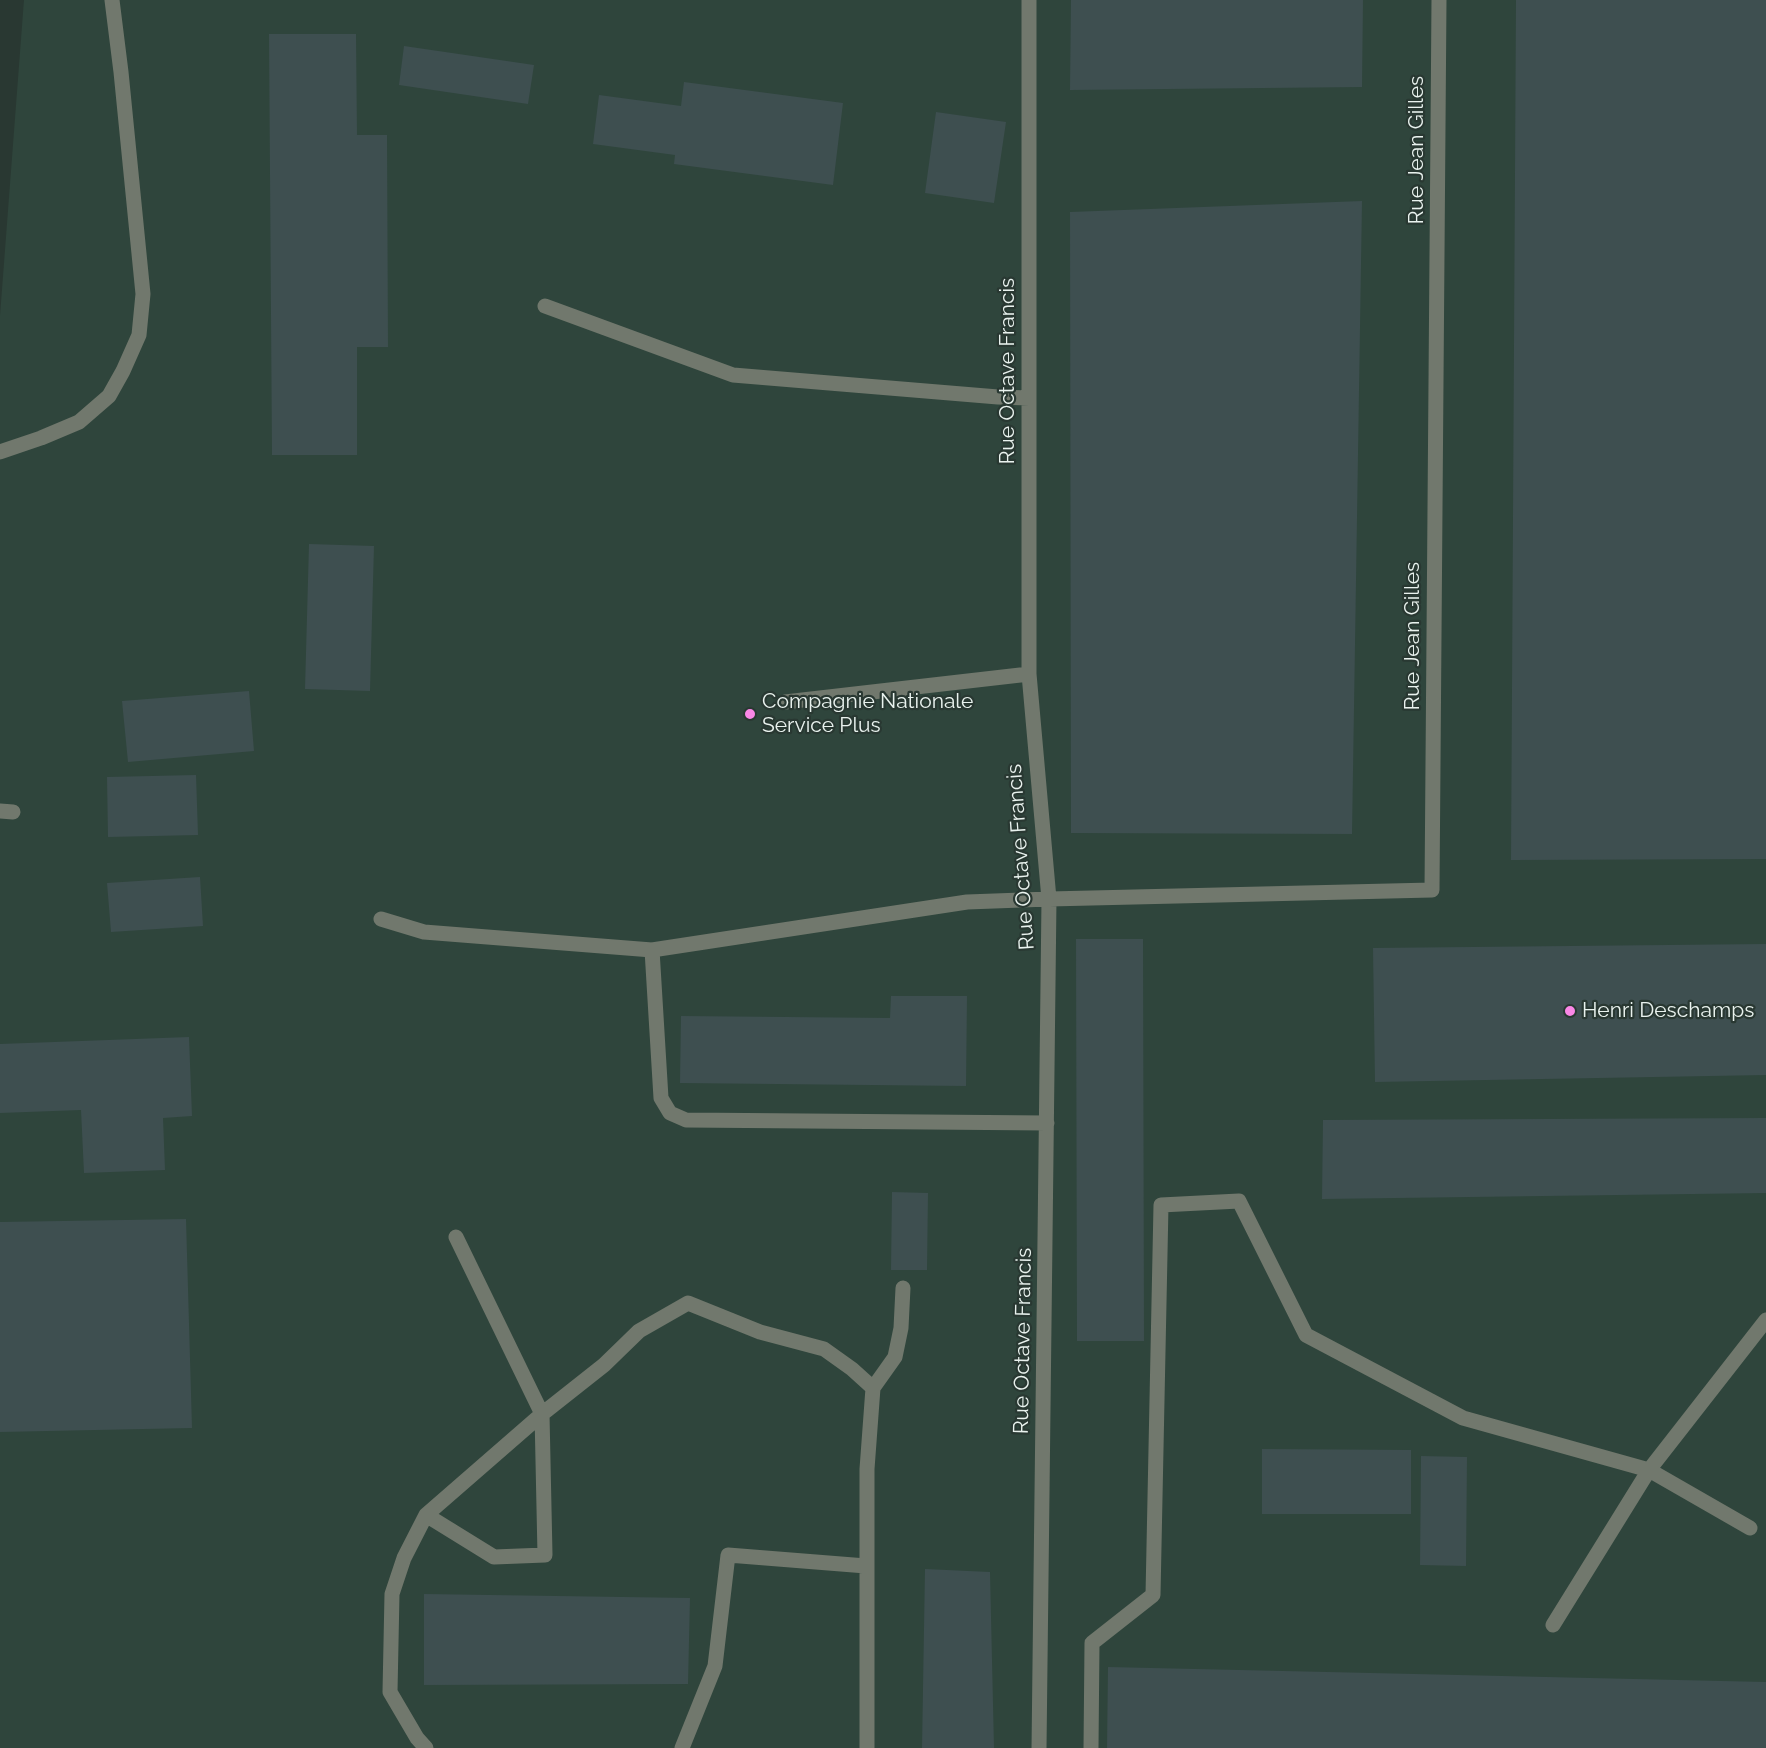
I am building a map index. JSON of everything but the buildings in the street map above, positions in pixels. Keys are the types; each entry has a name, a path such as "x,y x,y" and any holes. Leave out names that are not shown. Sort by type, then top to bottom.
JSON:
{"street":[{"path":"0,452 79,422 109,396 139,335 143,294 112,0"},
{"name":"Rue Octave Francis","path":"1029,0 1029,674 1049,899 1040,1748"},
{"name":"Rue Jean Gilles","path":"1049,899 1432,890 1439,0"},
{"path":"545,306 733,375 1029,398"},
{"path":"785,702 1029,674"},
{"path":"381,919 424,932 652,950 967,902 1049,899"},
{"path":"652,950 661,1098 670,1113 686,1120 1047,1123"},
{"path":"1091,1748 1092,1643 1153,1595 1161,1204 1239,1202 1306,1335 1463,1418 1649,1470 1750,1528"},
{"path":"426,1515 494,1557 544,1555 542,1414 456,1237"},
{"path":"867,1748 867,1469 873,1388 895,1358 901,1329 903,1288"},
{"path":"426,1748 417,1738 390,1692 392,1594 404,1558 426,1515 542,1414 604,1365 639,1330 688,1303 760,1332 824,1349 873,1388"},
{"path":"1553,1625 1649,1470 1766,1320"},
{"path":"682,1748 715,1666 728,1555 866,1566"}],"shaded area":[{"path":"24,0 1766,0 1766,1748 0,1748 0,316"}],"place":[{"name":"Compagnie Nationale Service Plus","path":"750,714"},
{"name":"Henri Deschamps","path":"1570,1011"}]}
